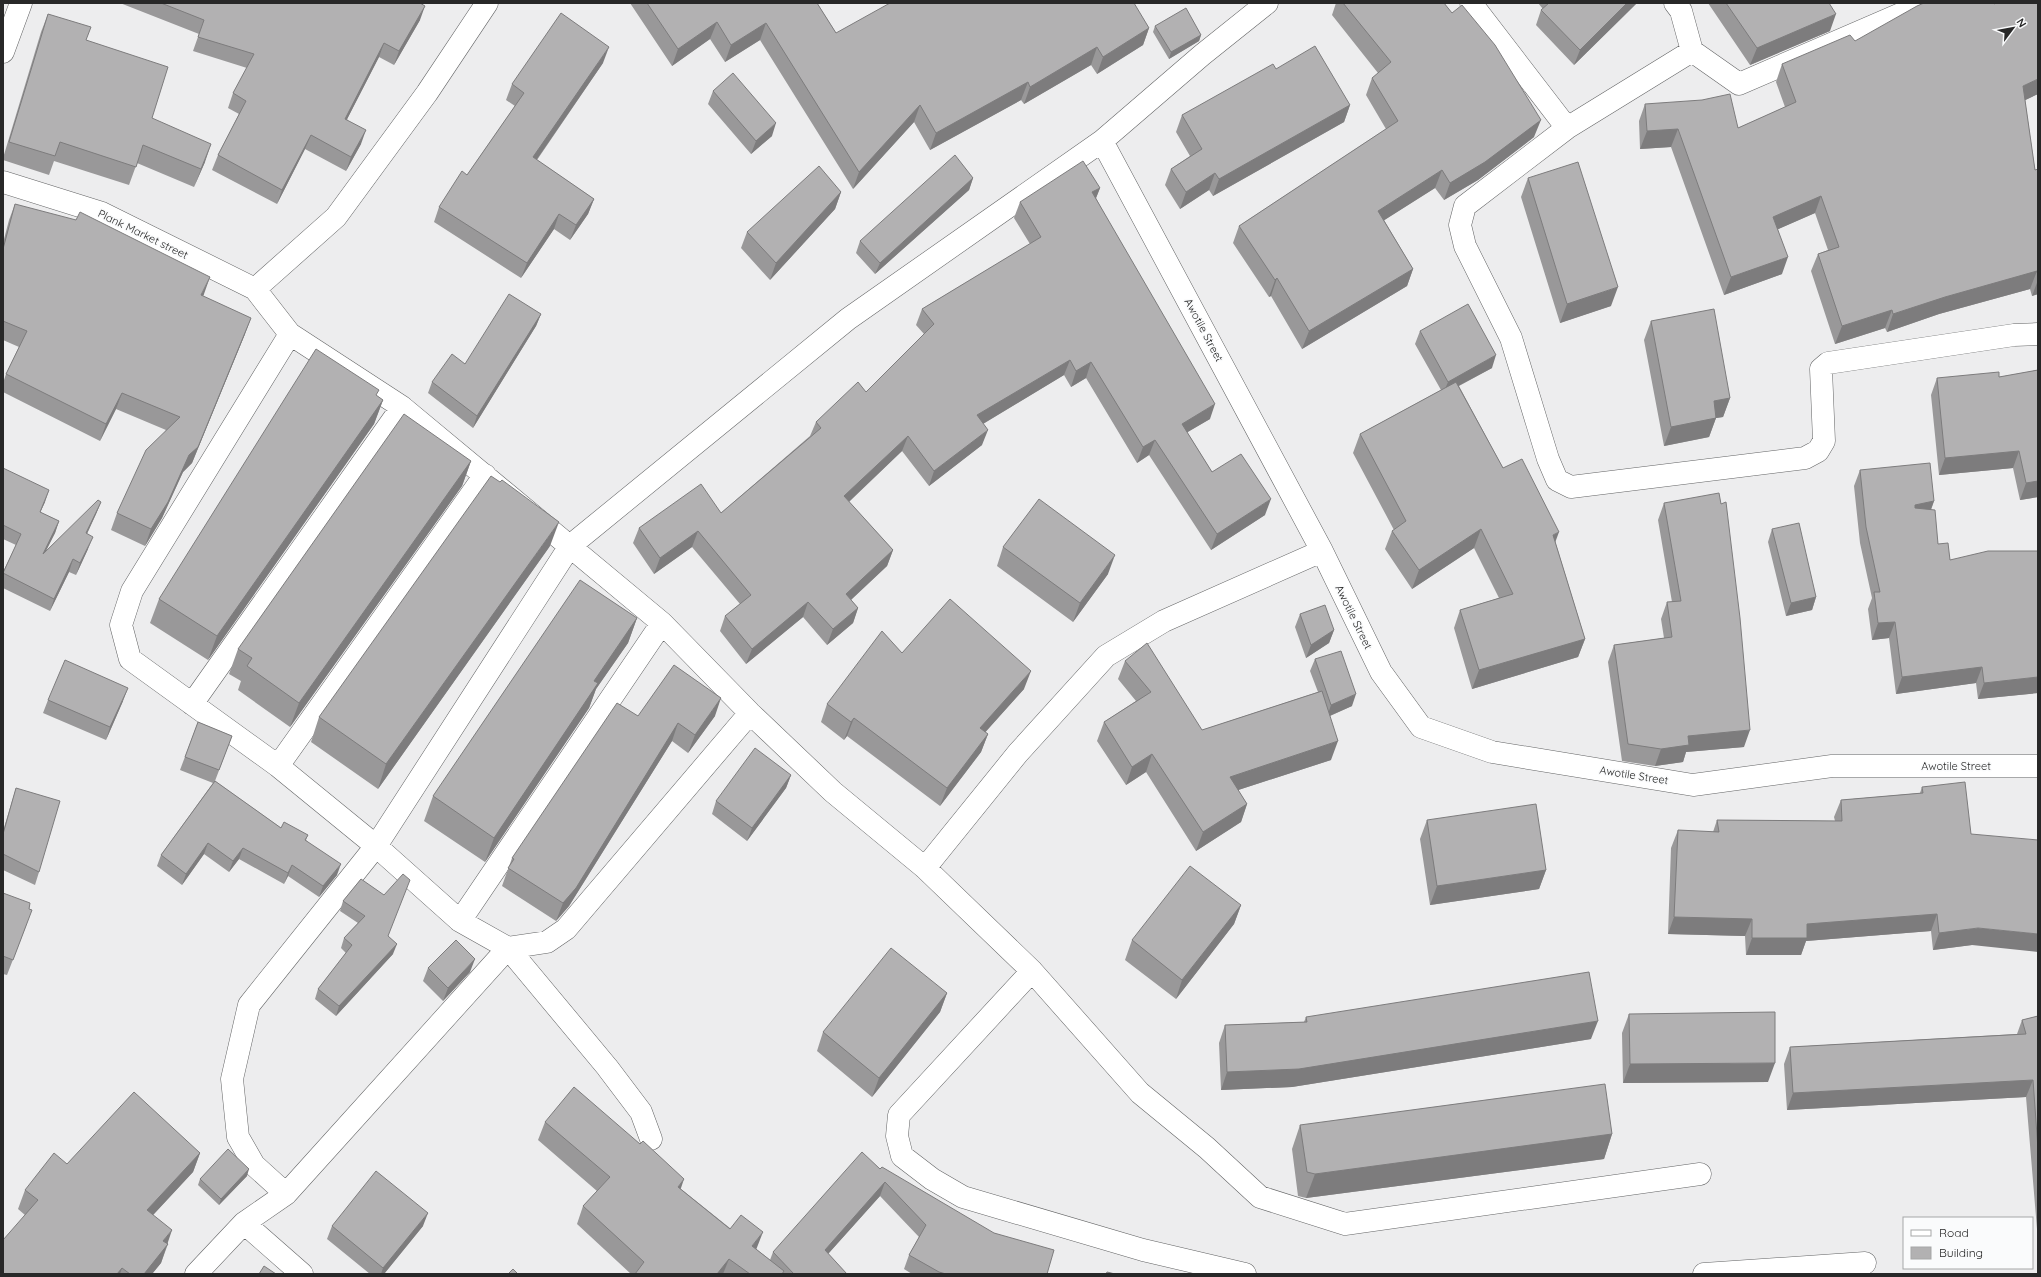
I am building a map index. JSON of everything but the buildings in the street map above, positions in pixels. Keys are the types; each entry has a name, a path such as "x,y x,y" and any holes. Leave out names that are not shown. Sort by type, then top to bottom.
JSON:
{"street":[{"path":"3,52 21,3"},
{"path":"487,3 427,93 336,217 256,289 290,334 402,407 662,623 750,713 833,792 924,868 1032,971 1140,1093 1207,1148 1260,1197 1345,1224 1700,1174"},
{"path":"286,1194 254,1165 238,1137 232,1079 248,1006 376,846 570,546 848,318 1102,141 1202,55 1267,3"},
{"path":"1470,3 1567,128"},
{"path":"1675,3 1680,11 1692,51 1739,84 1926,3"},
{"path":"1692,51 1567,128 1465,206 1460,225 1465,246 1511,338 1548,459 1557,480 1571,487 1805,458 1818,451 1824,441 1820,381 1821,369 1828,362 2014,335 2038,334"},
{"name":"Awotile Street","path":"1102,141 1322,551 1381,672 1421,727 1492,752 1693,785 1832,766 2038,766"},
{"name":"Plank Market street","path":"3,182 102,213 256,289"},
{"path":"290,334 132,591 121,625 130,659 278,766 376,846 460,921 508,948 607,1067 636,1105 651,1139"},
{"path":"192,704 402,407"},
{"path":"278,766 485,475"},
{"path":"924,868 1018,753 1106,656 1164,621 1322,551"},
{"path":"460,921 662,623"},
{"path":"196,1274 244,1223 286,1194 508,948 547,942 566,929 750,713"},
{"path":"1032,971 899,1115 897,1136 902,1156 932,1179 964,1197 1143,1250 1245,1274"},
{"path":"244,1223 302,1274"},
{"path":"1704,1274 1865,1263"}]}
